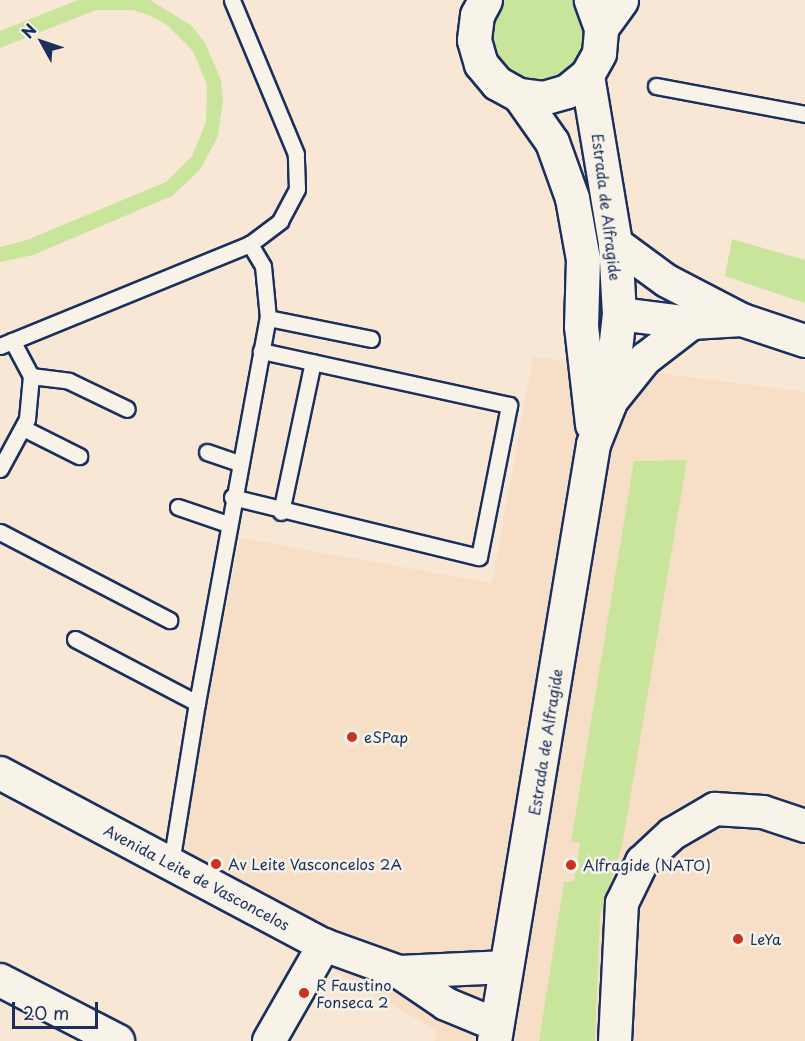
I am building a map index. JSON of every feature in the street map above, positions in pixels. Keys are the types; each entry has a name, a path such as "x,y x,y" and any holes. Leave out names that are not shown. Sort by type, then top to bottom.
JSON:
{"street":[{"path":"477,5 474,40 481,64 497,83 519,95 543,98 567,91 587,75 599,53 596,14 621,0"},
{"name":"Estrada de Alfragide","path":"496,1033 593,444 609,404 619,314 615,243 587,75"},
{"name":"Estrada de Alfragide","path":"519,95 552,142 564,168 583,259 581,326 593,444"},
{"path":"615,243 651,272 742,320 805,341"},
{"path":"583,259 603,306 619,314 692,323 742,320"},
{"path":"609,404 645,359 692,323"},
{"name":"Avenida Leite de Vasconcelos","path":"0,772 324,945 399,972 446,1004 496,1033"},
{"path":"615,1041 622,903 642,862 672,834 715,809 763,812 805,826"},
{"path":"269,1041 324,945"},
{"name":"Avenida Leite de Vasconcelos","path":"399,972 507,967"},
{"path":"0,980 118,1041"}],"lane":[{"path":"0,469 27,419 31,376 6,343 250,244 280,221 297,189 296,154 232,0"},
{"path":"656,86 805,114"},
{"path":"171,863 232,497 268,318 263,266 250,244"},
{"path":"268,318 371,339"},
{"path":"232,497 281,512 478,557 509,405 261,351"},
{"path":"281,512 313,362"},
{"path":"31,376 69,381 127,409"},
{"path":"23,428 79,456"},
{"path":"207,452 239,463"},
{"path":"178,507 228,524"},
{"path":"0,532 169,620"},
{"path":"75,639 197,703"}],"shaded area":[{"path":"533,357 805,392 805,1041 434,1041 437,1031 173,876 240,538 492,583"}],"green space":[{"path":"78,0 150,0 192,26 205,43 221,80 223,99 218,136 200,170 172,196 33,255 0,262 0,247 27,240 166,182 192,156 206,122 207,85 193,51 167,25 151,16 133,10 96,10 0,48 0,31"},
{"path":"504,0 573,0 581,12 586,29 584,47 575,62 562,73 546,79 528,79 512,72 500,60 492,44 491,27"},
{"path":"732,239 805,260 805,303 725,276"},
{"path":"687,460 622,846 600,915 595,1041 539,1041 564,882 574,881 580,843 571,842 634,461"}],"place":[{"name":"eSPap","path":"352,737"},
{"name":"Av Leite Vasconcelos 2A","path":"216,864"},
{"name":"Alfragide (NATO)","path":"571,865"},
{"name":"LeYa","path":"738,939"},
{"name":"R Faustino Fonseca 2","path":"304,993"}]}
